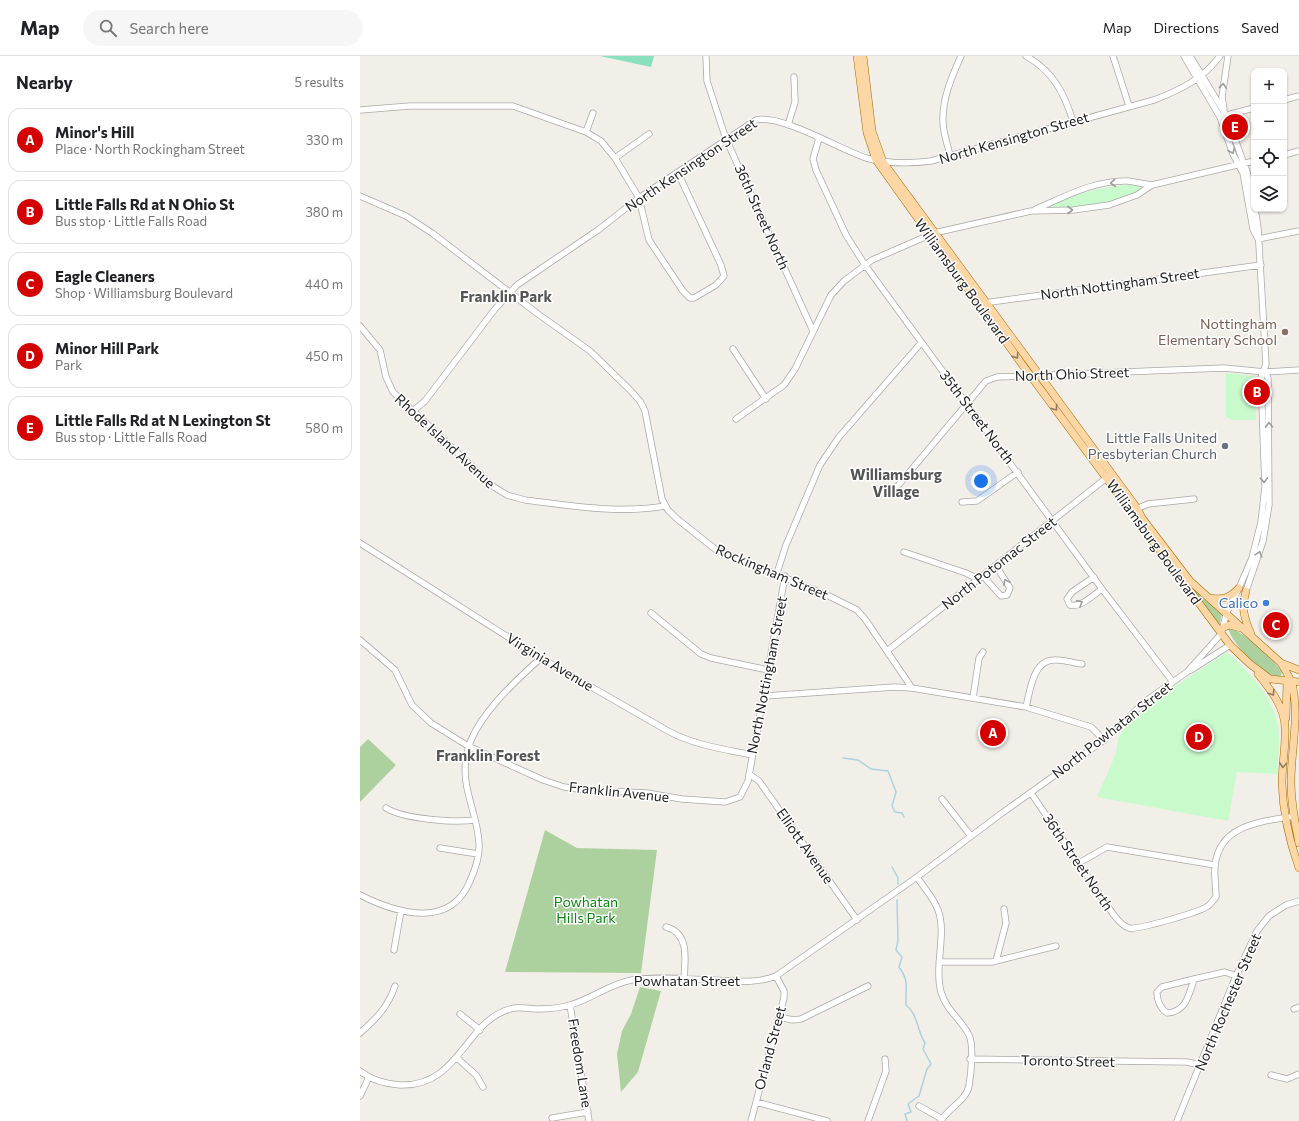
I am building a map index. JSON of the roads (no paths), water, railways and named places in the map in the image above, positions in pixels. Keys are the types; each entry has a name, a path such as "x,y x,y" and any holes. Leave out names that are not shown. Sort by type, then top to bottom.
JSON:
{"main road":[{"name":"Williamsburg Boulevard","path":"857,56 867,133 879,161 982,303 1040,376 1108,476"},
{"name":"Williamsburg Boulevard","path":"863,56 872,131 879,161"},
{"name":"Williamsburg Boulevard","path":"982,303 1031,376 1134,510 1223,630 1230,645 1250,664 1270,679 1289,680"},
{"name":"Williamsburg Boulevard","path":"1134,510 1142,518 1190,581 1227,612 1281,663 1289,680 1294,700 1291,785 1294,816 1299,843"},
{"path":"1208,597 1217,599 1229,598 1243,590 1244,617 1252,636"},
{"path":"1223,630 1230,625 1244,628"},
{"path":"1281,663 1299,670"},
{"path":"1250,664 1278,702 1285,724"},
{"path":"1289,680 1299,675"},
{"path":"1289,680 1299,682"},
{"path":"1289,680 1282,783 1285,817 1291,846 1299,868"},
{"path":"1294,700 1299,689"}],"street":[{"name":"36th Street North","path":"706,56 707,81 726,139 813,331"},
{"path":"950,156 942,122 945,98 961,56"},
{"path":"1026,56 1037,62 1051,74 1064,94 1073,122"},
{"path":"1113,56 1129,106"},
{"path":"1184,56 1200,77"},
{"path":"1190,56 1200,77 1223,116"},
{"name":"North Kensington Street","path":"414,410 425,401 495,309 510,292 598,230 639,198 726,139 760,119 764,118 788,126 879,161 907,164 931,161 1154,100 1176,92 1200,77 1220,56"},
{"path":"1228,56 1222,97 1223,116 1233,154 1242,164 1251,195"},
{"path":"788,126 795,102 794,77"},
{"path":"1287,99 1299,96"},
{"path":"360,110 410,106 483,106 520,108 586,132 601,141 615,158 639,198 649,240 683,291 690,298 694,298 716,285 724,276 721,265 678,173"},
{"path":"1223,116 1251,109"},
{"path":"586,132 593,113"},
{"path":"615,158 649,134"},
{"name":"35th Street North","path":"819,138 813,159 816,170 846,235 865,265 921,343 1053,519 1102,589 1173,682"},
{"path":"1287,153 1299,151"},
{"path":"1031,211 1073,210 1109,206 1137,195 1152,185 1251,162"},
{"path":"1242,164 1253,229 1258,239"},
{"path":"736,419 784,385 795,369 831,295 844,281 865,265 931,234 1031,211 1086,188 1127,181 1152,185"},
{"name":"Rockingham Street","path":"360,196 414,221 590,351 640,401 647,417 658,483 665,506 676,518 715,549 785,576 847,605 865,619 912,688"},
{"path":"1223,630 1227,612 1243,590 1257,539 1265,487 1261,378 1265,372 1261,265 1255,212"},
{"path":"1258,239 1299,231"},
{"name":"North Nottingham Street","path":"982,303 1261,265"},
{"name":"Rhode Island Avenue","path":"360,326 380,350 390,388 477,472 494,487 507,495 525,500 609,509 633,510 665,506"},
{"path":"777,573 786,545 820,465 839,437 921,343"},
{"path":"733,349 766,399"},
{"name":"North Ohio Street","path":"896,488 986,381 997,377 1224,368 1265,372 1299,370"},
{"path":"962,502 977,501 1018,472"},
{"name":"North Potomac Street","path":"887,651 1108,476"},
{"path":"1134,510 1148,504 1194,499"},
{"name":"Virginia Avenue","path":"360,543 541,658 677,736 713,747 752,755"},
{"path":"904,552 980,578 996,593 1001,596 1007,595 1010,588 996,566"},
{"name":"North Nottingham Street","path":"749,774 765,696 768,670 785,576"},
{"path":"1094,577 1072,592 1068,599 1070,605 1075,606 1080,604 1102,589"},
{"path":"651,613 701,654 711,658 768,670"},
{"name":"North Powhatan Street","path":"1187,672 1223,630"},
{"name":"Franklin Avenue","path":"360,640 395,670 409,700 417,711 444,732 468,746 543,780 585,790 647,793 682,799 724,802 736,799 743,794 749,774"},
{"name":"North Powhatan Street","path":"998,816 1104,740 1137,709 1173,682 1230,645"},
{"path":"973,698 979,658 983,652"},
{"path":"360,895 377,904 401,911 432,913 451,906 461,897 469,885 478,854 478,834 465,781 465,762 468,746 472,736 488,713 527,670 541,658"},
{"path":"1026,707 1038,668 1046,661 1055,660 1082,664"},
{"path":"765,696 890,687 912,688 1026,707 1091,727 1104,740"},
{"name":"Elliott Avenue","path":"749,774 759,781 857,920"},
{"name":"36th Street North","path":"1031,793 1113,914 1128,928 1145,926 1198,911 1208,906 1216,897 1215,865"},
{"path":"942,798 971,836"},
{"path":"386,808 399,814 431,819 466,822 475,820"},
{"name":"Powhatan Street","path":"360,1071 369,1077 393,1084 421,1082 439,1074 457,1058 480,1030 495,1016 510,1009 549,1009 570,1005 609,987 632,980 684,979 755,981 776,976 917,877 998,816"},
{"path":"1079,864 1107,846 1215,865 1223,845 1237,830 1253,823 1294,816"},
{"path":"440,848 478,854"},
{"path":"917,877 932,898 940,915 939,962 940,984 943,999 952,1014 969,1035 971,1044 967,1091 942,1120 920,1106"},
{"name":"North Rochester Street","path":"1177,1121 1236,976 1257,931 1269,916 1286,905 1299,901"},
{"path":"996,962 1006,923 1004,909"},
{"path":"394,950 401,911"},
{"path":"666,927 677,932 683,942 684,979"},
{"path":"939,962 996,962 1056,946"},
{"path":"1194,979 1182,1008 1175,1013 1167,1013 1162,1009 1157,999 1157,992 1162,987 1194,979 1225,972 1236,976"},
{"name":"Orland Street","path":"751,1121 784,993 776,976"},
{"path":"360,1033 374,1022 385,1008 395,986"},
{"path":"779,1016 793,1020 801,1019 868,986"},
{"name":"Freedom Lane","path":"570,1005 589,1121"},
{"path":"460,1014 480,1030"},
{"path":"457,1058 476,1075 483,1087"},
{"path":"868,1121 886,1071 885,1059"},
{"name":"Toronto Street","path":"970,1059 1187,1062 1200,1065"},
{"path":"1271,1075 1287,1079 1299,1074"},
{"path":"360,1096 369,1077"},
{"path":"756,1102 827,1121"},
{"path":"552,1118 588,1112"}],"waterway":[{"path":"843,758 858,760 871,769 888,771 896,792 892,806 895,812 902,813 904,817"},
{"path":"892,867 898,878 898,884"},
{"path":"897,900 898,940 896,950 902,957 899,967 906,981 906,1005 913,1013 925,1043 923,1049 931,1064 927,1069 919,1096 908,1104 911,1112 905,1114 907,1121"}],"place":[{"name":"Little Falls Rd at N Lexington St","path":"1235,127"},
{"name":"Nottingham Elementary School","path":"1285,332"},
{"name":"Little Falls Rd at N Ohio St","path":"1257,392"},
{"name":"Little Falls United Presbyterian Church","path":"1225,446"},
{"name":"Calico","path":"1266,603"},
{"name":"Eagle Cleaners","path":"1276,625"},
{"name":"Minor's Hill","path":"993,733"},
{"name":"Minor Hill Park","path":"1199,737"}],"district":[{"name":"Franklin Park","path":"506,297"},
{"name":"Williamsburg Village","path":"896,484"},
{"name":"Franklin Forest","path":"488,756"}],"park label":[{"name":"Powhatan Hills Park","path":"586,910"}]}
